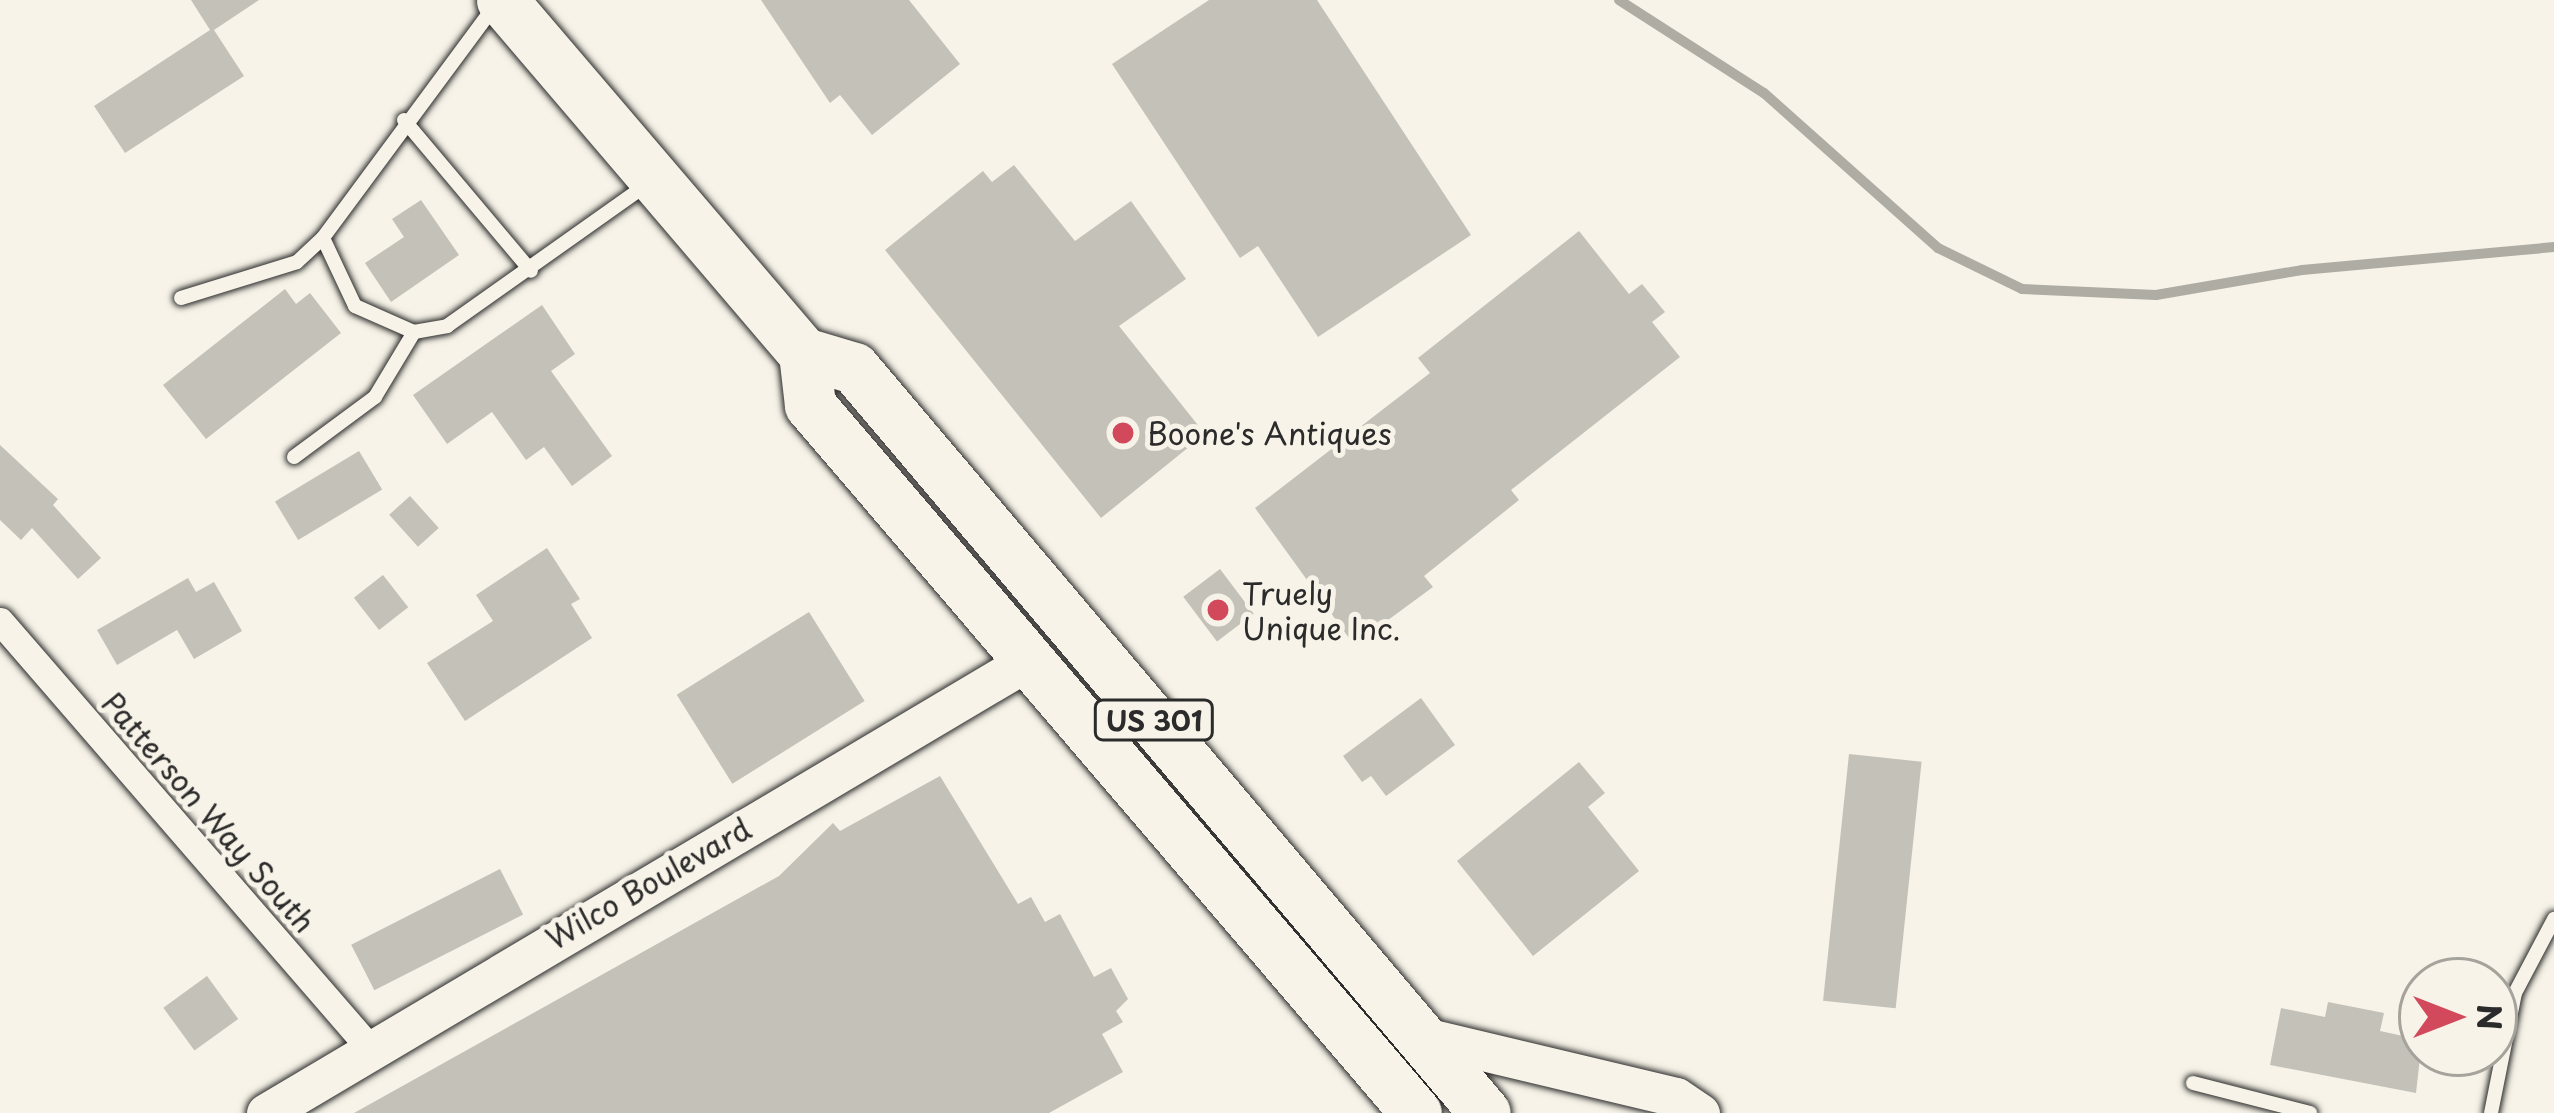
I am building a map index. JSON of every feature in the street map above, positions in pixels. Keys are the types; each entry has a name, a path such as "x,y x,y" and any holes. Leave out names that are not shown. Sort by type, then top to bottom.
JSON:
{"highway":[{"name":"US 301","path":"501,0 804,353 854,368 1485,1113"},
{"name":"US 301","path":"804,353 810,405 1033,658 1416,1113"}],"street":[{"name":"Patterson Way South","path":"0,621 368,1046"},
{"name":"Wilco Boulevard","path":"266,1113 368,1046 1033,658"},
{"path":"1424,1036 1676,1097 1700,1113"}],"lane":[{"path":"181,298 297,262 323,238 404,121 501,0"},
{"path":"404,121 531,271"},
{"path":"323,238 355,306 414,332 447,326 531,271 655,178"},
{"path":"294,457 375,397 414,332"},
{"path":"2491,1113 2515,993 2554,919"},
{"path":"2193,1083 2310,1113"}],"building":[{"path":"191,0 259,0 214,30 244,76 125,153 94,106 210,30"},
{"path":"761,0 909,0 960,64 872,135 840,95 830,103"},
{"path":"1209,0 1317,0 1471,235 1318,337 1258,246 1240,258 1112,64"},
{"path":"1014,165 1075,241 1131,201 1186,279 1119,326 1205,434 1101,518 885,250 983,171 992,182"},
{"path":"421,200 459,255 391,302 365,263 404,237 392,219"},
{"path":"1579,231 1629,294 1642,284 1665,312 1652,322 1680,357 1511,490 1519,500 1424,576 1433,587 1354,645 1255,508 1430,373 1418,358"},
{"path":"285,289 296,304 310,293 341,333 206,439 163,385"},
{"path":"542,305 575,354 551,371 612,456 572,486 544,447 526,460 492,412 447,444 413,395"},
{"path":"0,445 58,499 53,505 101,558 78,579 32,528 21,540 0,520"},
{"path":"359,451 382,490 298,540 275,501"},
{"path":"410,496 439,528 418,547 389,515"},
{"path":"547,548 580,599 571,604 592,638 465,721 427,663 493,621 476,595"},
{"path":"1220,569 1254,614 1217,641 1183,597"},
{"path":"383,575 408,607 379,630 354,598"},
{"path":"188,578 196,592 214,582 242,631 194,659 177,630 117,665 97,630"},
{"path":"809,612 865,701 732,784 677,695"},
{"path":"1421,698 1455,745 1386,796 1371,776 1362,782 1343,756"},
{"path":"1849,754 1922,762 1896,1008 1823,1001"},
{"path":"1579,762 1605,793 1588,807 1639,871 1533,956 1457,861"},
{"path":"940,776 1018,904 1031,897 1045,922 1060,914 1094,977 1111,968 1128,999 1116,1011 1123,1022 1102,1034 1123,1072 1049,1113 354,1113 779,876 833,823 840,831"},
{"path":"500,869 523,914 374,990 351,945"},
{"path":"207,976 238,1019 194,1051 163,1008"},
{"path":"2328,1002 2384,1013 2380,1031 2398,1035 2398,1077 2418,1077 2416,1093 2270,1065 2281,1008 2325,1017"}],"waterway":[{"path":"1619,0 1764,93 1938,248 2022,289 2156,295 2302,270 2554,247"}],"place":[{"name":"Boone's Antiques","path":"1123,433"},
{"name":"Truely Unique Inc.","path":"1218,610"}]}
